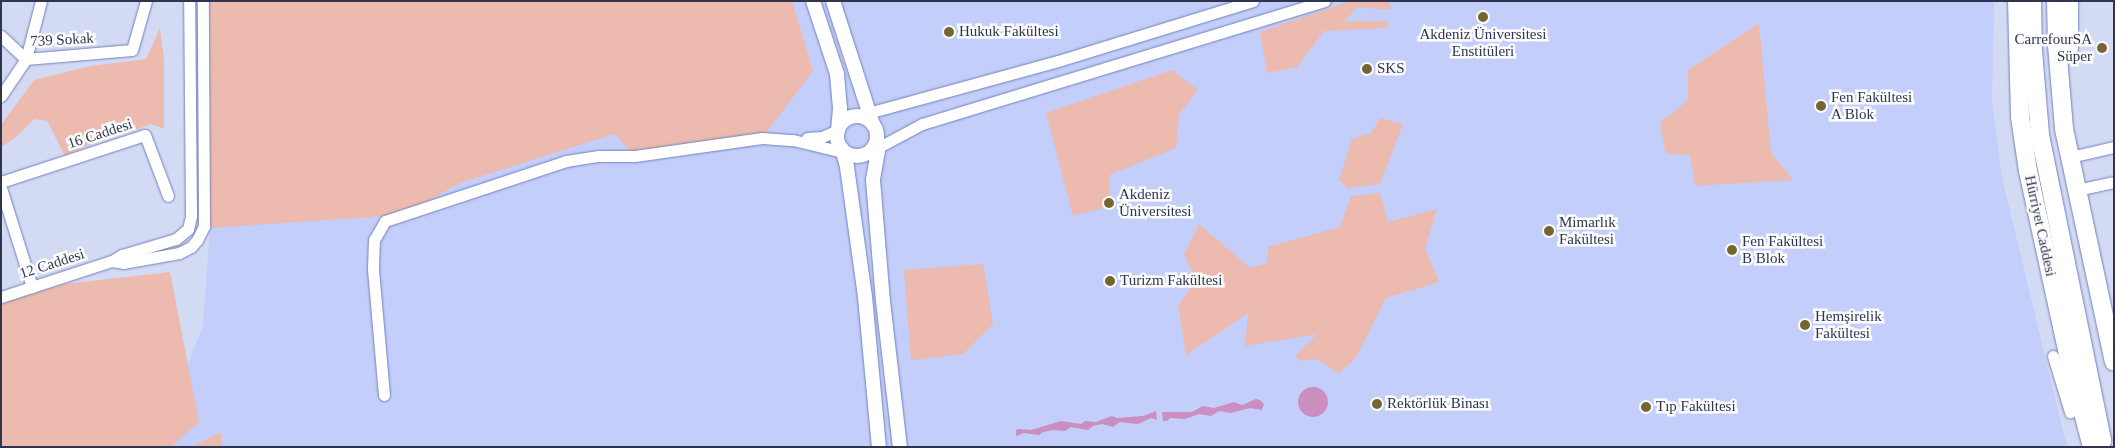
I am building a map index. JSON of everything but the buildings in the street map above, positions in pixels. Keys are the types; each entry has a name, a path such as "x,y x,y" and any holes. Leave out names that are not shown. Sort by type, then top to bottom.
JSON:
{"highway":[{"name":"Hürriyet Caddesi","path":"2017,1 2020,117 2028,170 2068,355 2092,447"},
{"path":"2032,1 2032,51 2040,135 2103,447"},
{"path":"2056,1 2057,45 2064,129 2114,362"},
{"path":"2069,1 2069,56 2075,131 2114,322"}],"street":[{"path":"1,96 26,59 41,1"},
{"name":"739 Sokak","path":"1,36 26,59 132,50 146,1"},
{"path":"112,261 122,255 181,237 191,223 189,1"},
{"path":"112,261 123,263 179,253 191,247 201,234 205,217 203,1"},
{"path":"813,1 837,74 840,108 837,136 844,151 847,167 865,297 878,447"},
{"path":"833,1 870,133 884,301 900,447"},
{"path":"384,395 373,268 374,240 385,221 566,161 599,156 635,156 762,138 793,140 844,151 853,156 870,133 1058,61 1252,1"},
{"path":"793,140 822,137 838,130 845,120 870,133 922,124 1324,1"},
{"name":"16 Caddesi","path":"1,182 145,135 168,196"},
{"path":"2079,155 2114,148"},
{"path":"2086,188 2114,182"},
{"path":"1,188 32,287"},
{"name":"12 Caddesi","path":"1,297 112,261"},
{"path":"2052,356 2070,412"}],"shaded area":[{"name":"Akdeniz Üniversitesi","path":"207,1 1994,1 1992,101 2002,178 2067,447 155,447 203,326 210,228"},
{"path":"207,1 792,1 813,71 762,138 635,156 614,134 460,183 402,215 210,228"},
{"path":"1351,1 1389,1 1391,10 1358,7 1344,21 1387,21 1388,28 1324,31 1297,67 1267,73 1260,32"},
{"path":"1759,23 1771,153 1793,180 1695,186 1690,155 1666,154 1660,123 1688,100 1688,70"},
{"path":"160,28 164,59 164,129 151,124 132,131 114,133 65,156 47,121 34,119 15,138 1,147 1,125 34,80 90,66 146,59"},
{"path":"1172,70 1198,90 1179,114 1176,148 1109,175 1110,206 1073,216 1046,113"},
{"path":"1380,118 1403,124 1380,184 1348,188 1339,180 1352,139 1371,133"},
{"path":"1380,193 1388,222 1437,209 1425,248 1439,282 1386,298 1355,359 1339,373 1316,359 1300,361 1295,356 1317,334 1245,346 1248,313 1186,355 1178,305 1196,281 1184,254 1199,224 1250,268 1267,263 1268,247 1340,227 1351,196"},
{"path":"983,264 993,324 963,354 911,360 904,270"},
{"path":"170,272 199,422 171,447 1,447 1,303 64,284"},
{"path":"1313,387 1324,391 1328,402 1324,413 1313,417 1302,413 1298,402 1302,391"},
{"path":"1256,399 1264,404 1262,410 1250,408 1231,413 1219,411 1211,416 1199,414 1185,419 1170,418 1167,421 1163,421 1162,412 1192,412 1203,406 1214,408 1234,402 1242,405"},
{"path":"1156,411 1157,420 1151,418 1138,424 1120,422 1113,427 1102,424 1093,426 1088,430 1071,427 1065,431 1054,430 1043,432 1039,435 1024,433 1016,436 1016,430 1019,429 1031,430 1061,421 1081,424 1085,421 1096,422 1112,416 1117,418 1143,416"},
{"path":"221,432 222,447 191,447"}],"place":[{"name":"Akdeniz Üniversitesi Enstitüleri","path":"1483,17"},
{"name":"Hukuk Fakültesi","path":"949,32"},
{"name":"CarrefourSA Süper","path":"2102,48"},
{"name":"SKS","path":"1367,69"},
{"name":"Fen Fakültesi A Blok","path":"1821,106"},
{"name":"Akdeniz Üniversitesi","path":"1109,203"},
{"name":"Mimarlık Fakültesi","path":"1549,231"},
{"name":"Fen Fakültesi B Blok","path":"1732,250"},
{"name":"Turizm Fakültesi","path":"1110,281"},
{"name":"Hemşirelik Fakültesi","path":"1805,325"},
{"name":"Rektörlük Binası","path":"1377,404"},
{"name":"Tıp Fakültesi","path":"1646,407"}]}
